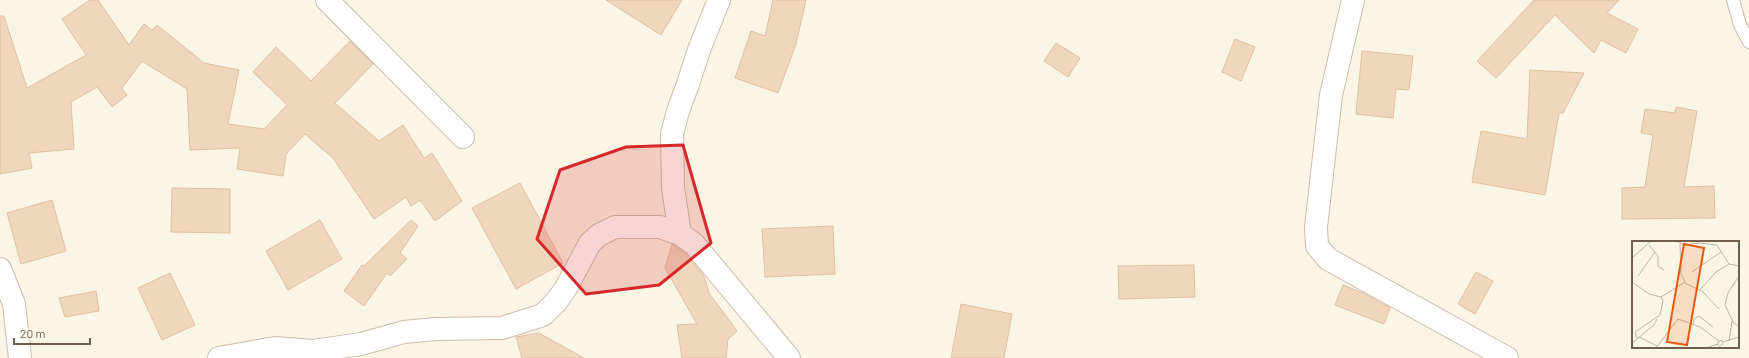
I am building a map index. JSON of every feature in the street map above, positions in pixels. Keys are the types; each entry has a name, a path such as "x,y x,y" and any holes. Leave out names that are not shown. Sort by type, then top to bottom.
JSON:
{"street":[{"path":"327,0 464,137"},
{"path":"680,234 673,188 672,134 698,50 718,0"},
{"path":"1353,0 1331,95 1316,227 1317,246 1328,259 1507,358"},
{"path":"219,358 274,348 313,351 361,344 404,332 436,329 502,328 543,316 566,288 590,243 599,235 616,227 639,226 660,227 680,234 694,244 789,358"},
{"path":"0,269 14,304 20,358"}],"lane":[{"path":"1733,0 1740,25 1749,42"}],"highlighted area":[{"path":"683,145 711,243 659,285 586,294 537,239 560,170 626,147"}],"building":[{"path":"90,0 98,0 129,45 144,24 152,30 157,25 204,63 239,70 228,124 264,129 287,105 253,72 276,47 311,81 350,41 373,64 335,103 379,141 403,125 424,158 432,153 462,201 435,221 420,200 411,206 406,197 374,219 333,158 305,134 286,154 283,176 237,169 240,148 190,150 187,89 142,61 122,88 127,95 112,107 97,87 71,102 74,149 29,153 32,168 0,174 0,16 4,16 27,88 86,55 62,19"},
{"path":"606,0 682,0 661,35"},
{"path":"773,0 806,0 796,44 778,93 735,78 751,31 765,36"},
{"path":"1534,0 1619,0 1607,13 1638,29 1626,53 1601,40 1594,53 1555,15 1496,78 1477,61"},
{"path":"1235,39 1255,47 1241,81 1222,72"},
{"path":"1056,43 1080,58 1068,77 1044,61"},
{"path":"1362,51 1413,56 1409,90 1396,89 1393,118 1356,114"},
{"path":"1530,70 1584,73 1563,113 1559,113 1545,195 1472,182 1481,131 1527,139"},
{"path":"1676,107 1697,111 1684,187 1714,186 1715,218 1622,219 1622,188 1645,187 1653,135 1641,133 1645,109 1675,113"},
{"path":"520,183 563,263 516,289 472,208"},
{"path":"172,188 230,189 230,233 171,232"},
{"path":"52,200 66,251 21,264 7,213"},
{"path":"320,220 342,259 288,290 266,251"},
{"path":"411,220 418,226 400,253 407,259 390,276 387,273 364,306 344,291 362,265 364,266"},
{"path":"833,226 835,274 765,277 762,229"},
{"path":"672,244 685,253 704,276 709,293 737,331 728,339 726,358 682,358 677,325 697,324 665,268"},
{"path":"1194,265 1195,297 1119,299 1118,266"},
{"path":"1476,272 1493,281 1475,314 1458,304"},
{"path":"170,273 195,325 162,340 138,288"},
{"path":"1343,285 1363,293 1390,308 1384,324 1335,305"},
{"path":"96,291 99,311 65,317 59,298"},
{"path":"961,304 1012,314 1004,358 951,358"},
{"path":"539,333 584,358 522,358 516,337"}]}
